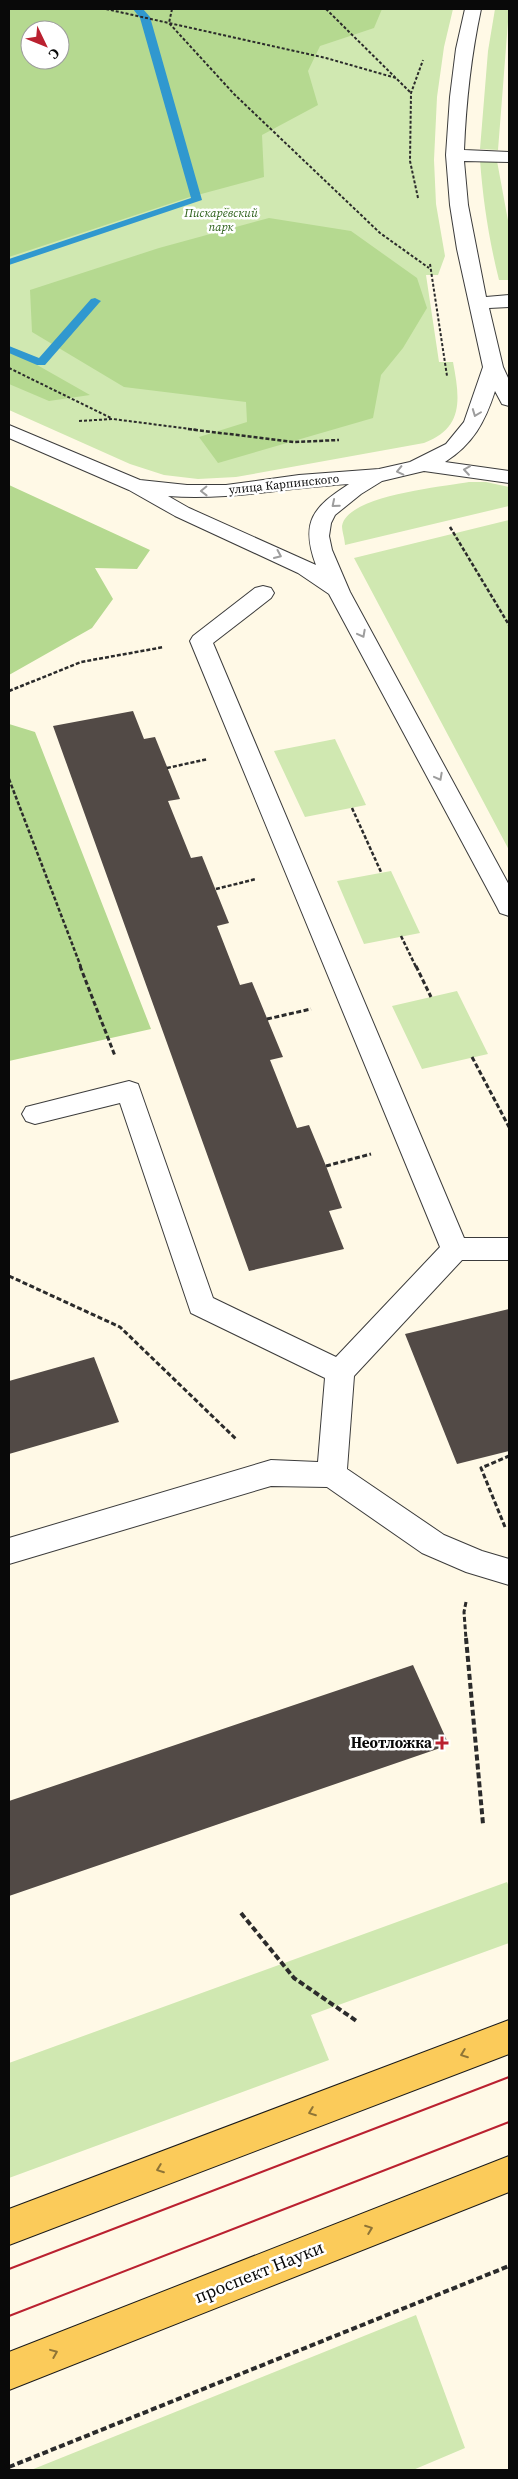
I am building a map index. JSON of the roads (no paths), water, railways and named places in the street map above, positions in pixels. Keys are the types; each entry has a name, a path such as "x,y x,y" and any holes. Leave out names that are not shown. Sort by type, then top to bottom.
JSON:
{"main road":[{"path":"9,2227 509,2037"},
{"name":"проспект Науки","path":"9,2371 509,2174"}],"street":[{"path":"474,9 464,49 455,154 459,205 478,303 493,367 509,400"},
{"path":"455,154 509,157"},
{"path":"478,303 509,301"},
{"path":"375,476 425,465 454,448 470,430 493,367"},
{"name":"улица Карпинского","path":"9,431 136,486 182,512 306,568 338,592"},
{"path":"425,465 509,478"},
{"name":"улица Карпинского","path":"136,486 193,492 237,490 299,480 375,476"},
{"name":"улица Карпинского","path":"375,476 345,495 325,512 317,531 318,547 338,592 509,908"},
{"path":"263,593 201,641 455,1249"},
{"path":"36,1114 129,1092 202,1305 340,1372"},
{"path":"332,1475 340,1372 455,1249 509,1249"},
{"path":"9,1551 271,1472 332,1475 433,1544 477,1563 509,1572"}],"waterway":[{"path":"9,262 197,200 145,17 138,9"},
{"path":"9,349 41,363 95,301"}],"tram line":[{"path":"9,2269 509,2077"},
{"path":"9,2316 509,2122"}],"place":[{"name":"Неотложка","path":"442,1743"}],"park label":[{"name":"Пискарёвский парк","path":"221,220"}]}
